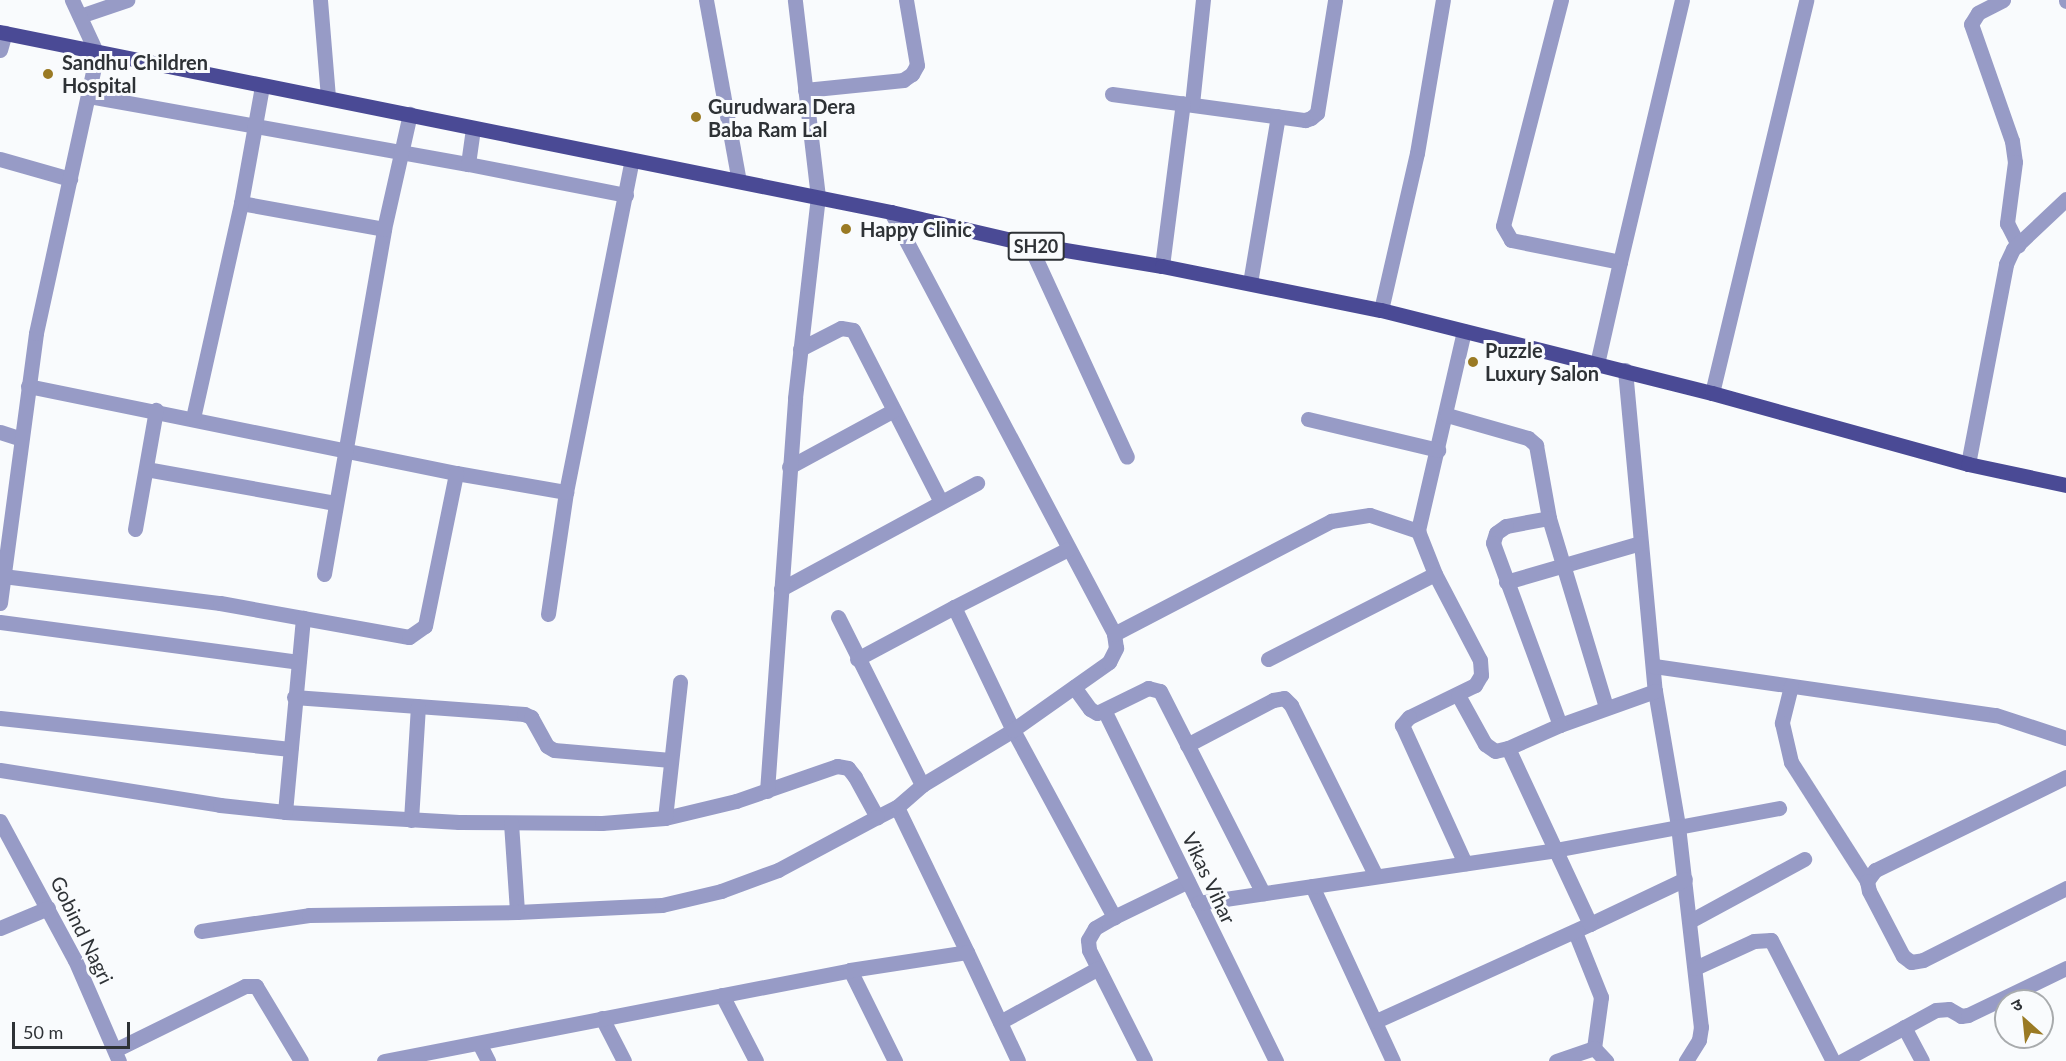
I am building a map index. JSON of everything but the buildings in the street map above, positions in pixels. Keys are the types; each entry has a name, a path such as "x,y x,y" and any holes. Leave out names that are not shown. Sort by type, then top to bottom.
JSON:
{"main road":[{"name":"SH20","path":"3,33 98,54 410,114 891,212 1029,244 1162,266 1381,310 1625,370 1968,464 2066,485"}],"street":[{"path":"0,603 19,438 28,386 70,178 98,54 72,0"},
{"path":"80,16 127,0"},
{"path":"320,0 328,98"},
{"path":"706,0 739,181"},
{"path":"767,790 789,467 818,197 795,0"},
{"path":"804,90 903,80 912,75 917,65 906,0"},
{"path":"1162,266 1203,0"},
{"path":"1112,94 1305,120 1317,113 1335,0"},
{"path":"1381,310 1417,153 1443,0"},
{"path":"1560,0 1503,226 1511,240 1620,262"},
{"path":"1597,364 1682,0"},
{"path":"1712,393 1806,0"},
{"path":"2003,0 1978,13 1971,24 2012,141 2015,162 2007,223 2018,245"},
{"path":"0,50 3,33"},
{"path":"193,418 241,203 262,86"},
{"path":"89,96 254,124 626,195"},
{"path":"324,573 384,229 410,114"},
{"path":"1250,284 1278,116"},
{"path":"468,164 473,128"},
{"path":"0,159 70,178"},
{"path":"548,615 566,492 632,160"},
{"path":"1968,464 2006,264 2018,245 2066,199"},
{"path":"241,203 384,229"},
{"path":"201,931 309,915 517,912 662,905 721,891 778,870 897,807 922,785 1013,730 1109,662 1116,648 1114,634 891,212"},
{"path":"1029,244 1127,457"},
{"path":"800,350 841,328 853,330 941,502"},
{"path":"1464,331 1447,415 1421,507 1418,531 1435,574 1480,660 1481,675 1475,686 1409,717 1402,725 1465,862"},
{"path":"1625,370 1655,691 1678,826 1701,1027 1699,1040 1686,1061"},
{"path":"28,386 344,448 456,473 566,492"},
{"path":"135,529 156,410"},
{"path":"789,467 894,410"},
{"path":"1447,415 1527,438 1536,445 1549,518 1606,707"},
{"path":"1308,419 1438,450"},
{"path":"0,432 19,438"},
{"path":"146,469 335,503"},
{"path":"3,576 303,618 409,637 418,634 425,626 435,588 456,473"},
{"path":"781,589 977,483"},
{"path":"1114,634 1331,521 1370,515 1418,531"},
{"path":"1549,518 1506,526 1496,533 1493,543 1560,725"},
{"path":"1506,582 1641,543"},
{"path":"857,659 1068,549"},
{"path":"1268,659 1435,574"},
{"path":"954,607 1013,730 1114,918"},
{"path":"838,617 922,785"},
{"path":"285,812 303,618"},
{"path":"0,622 298,662"},
{"path":"1654,666 1996,715 2066,738"},
{"path":"665,818 680,682"},
{"path":"1791,686 1782,723 1791,762 1868,881 1869,891 1903,956 1911,962 1923,960 2066,888"},
{"path":"1074,687 1090,709 1105,712 1155,687 1263,893"},
{"path":"1458,695 1485,744 1495,751 1508,748 1606,707 1655,691"},
{"path":"294,697 524,714 531,717 547,746 554,750 671,760"},
{"path":"1187,745 1273,699 1284,698 1291,705 1376,876"},
{"path":"411,820 418,706"},
{"name":"Vikas Vihar","path":"1105,712 1276,1061"},
{"path":"0,718 290,749"},
{"path":"1508,748 1590,924"},
{"path":"0,770 285,812 411,820 602,823 665,818 767,790 837,766 848,768 877,818"},
{"path":"1868,881 1875,870 2066,777"},
{"path":"897,807 1018,1061"},
{"path":"1198,903 1555,850 1779,807"},
{"name":"Gobind Nagri","path":"0,821 48,908 117,1055"},
{"path":"511,823 517,912"},
{"path":"1690,921 1804,859"},
{"path":"1376,1020 1575,932 1685,879"},
{"path":"1145,1061 1097,969 1088,939 1095,928 1188,881"},
{"path":"1312,886 1394,1061"},
{"path":"0,928 48,908"},
{"path":"1575,932 1601,997 1594,1048"},
{"path":"1695,968 1754,941 1771,940 1833,1061"},
{"path":"384,1061 480,1045 602,1018 850,970 967,952"},
{"path":"1842,1061 1943,1008 1968,1015 2066,968"},
{"path":"1000,1022 1097,969"},
{"path":"850,970 896,1061"},
{"path":"117,1055 244,986 256,986 301,1061"},
{"path":"722,995 756,1061"},
{"path":"602,1018 624,1061"},
{"path":"1904,1027 1922,1061"},
{"path":"480,1045 488,1061"},
{"path":"1556,1061 1594,1048"},
{"path":"1594,1048 1606,1061"}],"place":[{"name":"Sandhu Children Hospital","path":"48,74"},
{"name":"Gurudwara Dera Baba Ram Lal","path":"696,117"},
{"name":"Happy Clinic","path":"846,229"},
{"name":"Puzzle Luxury Salon","path":"1473,362"}]}
